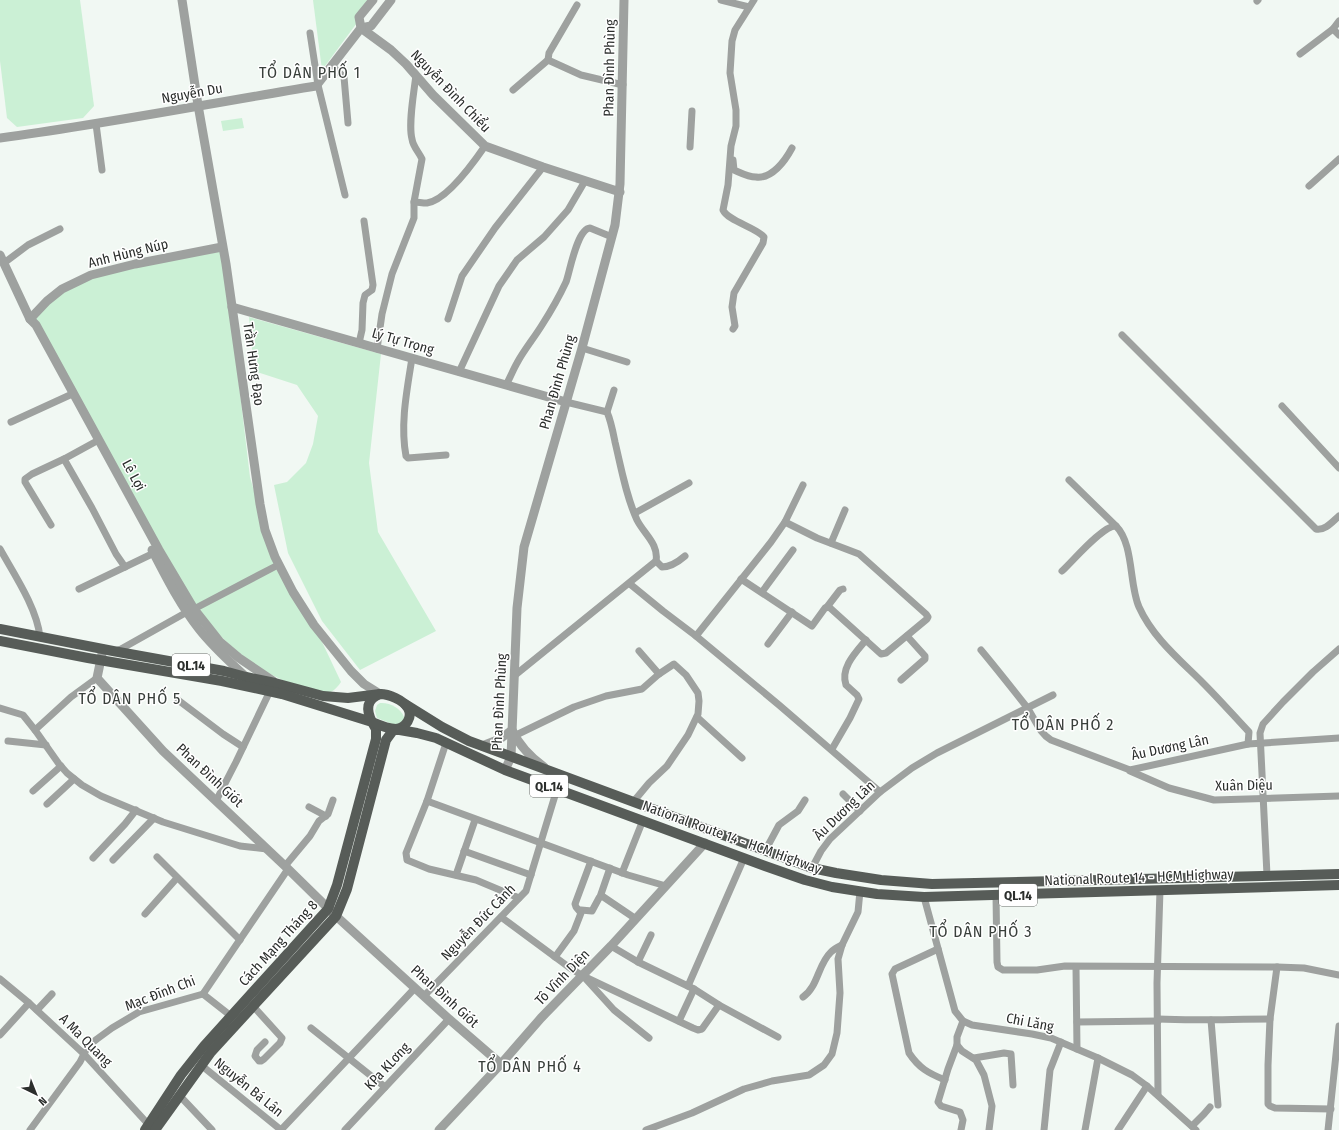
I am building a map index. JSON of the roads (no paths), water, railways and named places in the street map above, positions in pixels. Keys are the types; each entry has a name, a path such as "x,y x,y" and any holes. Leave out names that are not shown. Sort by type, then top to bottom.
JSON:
{"main road":[{"name":"QL.14","path":"0,629 224,671 246,677 269,688 372,722"},
{"name":"QL.14","path":"0,641 222,681 312,693 336,698 380,694"},
{"path":"246,677 269,688"},
{"path":"380,694 391,696 405,704 409,712 408,721 402,727 394,729 372,722 368,713 368,704 375,696 380,694"},
{"name":"National Route 14 - HCM Highway","path":"405,704 442,727 469,741 812,868 881,880 932,884 1339,874"},
{"name":"Cách Mạng Tháng 8","path":"150,1128 168,1093 197,1062 231,1016 328,909 337,885 376,740 376,729 372,722"},
{"name":"Cách Mạng Tháng 8","path":"150,1128 179,1096 197,1062 211,1052 336,916 347,889 386,740 394,729"},
{"name":"National Route 14 - HCM Highway","path":"394,729 417,733 446,743 505,770 805,880 860,891 924,898 1339,885"},
{"path":"705,843 710,830"},
{"path":"1110,892 1111,879"}],"street":[{"name":"Trần Hưng Đạo","path":"182,0 232,307 265,530 278,565 307,615 351,671 364,684 380,694"},
{"path":"361,28 359,17 372,0"},
{"path":"318,84 361,28 371,26 391,0"},
{"name":"Phan Đình Phùng","path":"505,770 511,757 517,608 524,547 582,348 615,225 620,192 624,0"},
{"path":"721,0 749,7"},
{"path":"733,329 735,326 732,307 734,293 763,243 764,237 755,230 727,215 723,210 727,190 736,110 730,73 732,41 735,30 754,0"},
{"path":"513,90 548,60 549,53 577,5"},
{"path":"1300,54 1339,21"},
{"name":"Nguyễn Đình Chiểu","path":"361,28 391,50 416,75 433,95 485,146 620,192"},
{"path":"1332,28 1339,35"},
{"path":"310,33 318,84 345,195"},
{"path":"548,60 581,75 623,85"},
{"path":"332,66 344,77 348,123"},
{"path":"377,349 382,314 392,274 414,218 414,202 422,159 414,147 411,136 416,75"},
{"name":"Nguyễn Du","path":"0,138 96,124 198,105 316,86 318,84"},
{"path":"690,147 692,111"},
{"path":"96,124 102,170"},
{"path":"734,133 736,137 734,170 750,177 763,177 770,173 783,162 792,148"},
{"path":"414,202 425,203 441,196 467,170 485,146"},
{"path":"1309,186 1339,159"},
{"path":"448,319 462,276 490,234 543,167"},
{"path":"459,372 502,280 517,260 544,237 563,216 573,204 585,181"},
{"path":"359,343 362,330 363,302 365,295 372,290 373,285 364,221"},
{"path":"506,385 516,363 542,325 562,291 580,237 585,230 590,228 612,237"},
{"path":"1,258 60,229"},
{"name":"Anh Hùng Núp","path":"30,319 47,301 62,289 91,275 134,264 222,247"},
{"name":"Lê Lợi","path":"1,258 30,319 36,325 97,441 159,550 190,610 220,642 248,665 269,688"},
{"name":"Lý Tự Trọng","path":"232,307 566,402"},
{"path":"30,319 32,327 97,441 154,553 206,638 246,677"},
{"path":"1122,335 1316,528 1320,530 1324,528 1339,516"},
{"path":"582,348 627,362"},
{"path":"412,358 405,402 404,447 406,456 408,458 446,455"},
{"path":"514,676 630,584 656,561 656,549 637,520 625,483 607,412 614,390"},
{"path":"11,422 70,395"},
{"path":"566,402 607,412"},
{"path":"1282,406 1315,440 1339,468"},
{"path":"50,525 25,482 25,479 97,441"},
{"path":"64,459 116,554 125,567"},
{"path":"1069,480 1122,533 1126,544 1138,606 1150,626 1174,656 1203,683 1249,732 1248,744"},
{"path":"635,513 689,483"},
{"path":"696,636 785,522 803,485"},
{"path":"831,542 845,510"},
{"path":"785,522 817,538 831,542 859,554 928,617 907,636 884,654 881,654 827,607"},
{"path":"1062,571 1099,534 1108,528 1116,526"},
{"path":"0,549 24,592 39,626 40,636"},
{"path":"762,592 793,550"},
{"path":"79,589 154,553"},
{"path":"656,561 662,568 667,567 685,556"},
{"path":"35,730 71,697 97,678 101,660 108,650 121,649 190,610 278,565"},
{"path":"741,579 812,626 840,590 843,589"},
{"path":"630,584 696,636 880,792"},
{"path":"768,644 792,612"},
{"path":"901,680 925,659 925,656 907,636"},
{"path":"832,750 859,699 857,695 846,685 845,675 853,656 866,640"},
{"path":"1266,875 1260,733 1263,724 1296,689 1339,649"},
{"path":"982,650 1027,708"},
{"path":"639,651 659,674"},
{"path":"482,746 574,707 606,696 642,689 659,674 674,664 686,675 699,695 697,717 688,735 667,766 649,783 634,801"},
{"name":"Phan Đình Giót","path":"97,678 163,751 287,868 328,909 501,1064"},
{"path":"216,801 243,747 269,688"},
{"name":"Âu Dương Lân","path":"812,868 820,851 830,839 880,792 912,768 937,753 1053,695"},
{"path":"178,700 243,747"},
{"path":"0,703 8,710"},
{"path":"0,708 23,715 61,766 74,779 106,798 163,822 240,846 267,849"},
{"name":"Âu Dương Lân","path":"1027,708 1041,732 1051,740 1130,770 1248,744 1339,738"},
{"path":"697,717 742,758"},
{"path":"512,734 520,756 526,763"},
{"path":"512,734 526,751 550,771"},
{"path":"8,741 46,745"},
{"path":"446,743 427,802 406,857 407,860 429,869 476,880 519,898"},
{"path":"33,791 61,766"},
{"name":"Xuân Diệu","path":"1130,770 1169,788 1214,800 1339,796"},
{"path":"47,804 74,779"},
{"name":"Nguyễn Đức Cảnh","path":"424,995 526,891 557,789"},
{"path":"843,794 860,811"},
{"name":"Mạc Đĩnh Chi","path":"30,1130 80,1062 88,1046 112,1028 139,1012 202,994 240,940 319,821 329,812 333,800"},
{"path":"765,851 779,825 798,811 805,800"},
{"path":"427,802 622,873 666,886"},
{"path":"309,807 326,816"},
{"path":"93,858 136,810"},
{"path":"113,860 154,818"},
{"path":"456,875 475,820"},
{"path":"622,873 643,820"},
{"name":"Tô Vĩnh Diện","path":"439,1130 501,1064 541,1018 611,946 705,843"},
{"path":"464,851 531,875"},
{"path":"157,858 240,940"},
{"path":"679,1021 744,858"},
{"path":"591,861 575,904 576,907 581,910 592,911 600,896 610,868"},
{"path":"145,914 177,878"},
{"path":"1158,1095 1157,968 1160,890"},
{"path":"646,1130 692,1113 744,1090 772,1081 809,1075 824,1066 832,1054 837,1033 840,993 837,965 842,945 858,912 860,891"},
{"path":"996,895 997,962 1000,969 1037,970 1076,966 1157,968 1277,967 1304,968 1339,975"},
{"path":"600,896 636,919"},
{"path":"924,898 955,1011 963,1021 957,1037 957,1045 945,1080 939,1104 960,1112 963,1120 961,1130"},
{"path":"555,957 574,931 582,913 581,910"},
{"path":"501,917 582,976 693,1028 698,1030 702,1029 719,1005"},
{"path":"638,962 651,935"},
{"path":"803,997 810,991 826,958 832,951 842,945"},
{"path":"611,946 638,962 691,988 778,1037"},
{"path":"938,948 894,969 892,974 909,1053 921,1068 945,1080"},
{"path":"1076,966 1078,1049"},
{"path":"1277,967 1270,1019 1268,1104 1275,1108 1331,1109"},
{"path":"582,976 614,1010 649,1038"},
{"name":"A Ma Quang","path":"0,979 37,1010 84,1054 150,1128"},
{"path":"281,1130 415,988"},
{"path":"37,1010 52,994"},
{"path":"202,994 231,1016"},
{"path":"0,1035 29,1004"},
{"path":"253,1006 282,1038 264,1059 259,1061 255,1056 256,1052 265,1042"},
{"name":"KPa KLơng","path":"345,1130 449,1019"},
{"path":"1077,1022 1270,1019"},
{"path":"1211,1020 1218,1105"},
{"name":"Chi Lăng","path":"963,1021 972,1025 1052,1038 1098,1058 1132,1075 1158,1095 1194,1128"},
{"path":"1328,1130 1331,1109 1335,1098 1339,1026"},
{"path":"311,1028 385,1087"},
{"path":"1044,1130 1050,1070 1061,1042"},
{"path":"957,1045 962,1051 974,1058 984,1075 992,1110 989,1130"},
{"path":"974,1058 1004,1053 1011,1054 1013,1085"},
{"path":"1085,1130 1098,1058"},
{"name":"Nguyễn Bá Lân","path":"197,1062 281,1130"},
{"path":"1118,1130 1147,1086"},
{"path":"179,1096 212,1130"},
{"path":"1194,1128 1210,1106"}],"district":[{"name":"TỔ DÂN PHỐ 1","path":"310,72"},
{"name":"TỔ DÂN PHỐ 5","path":"130,698"},
{"name":"TỔ DÂN PHỐ 2","path":"1063,724"},
{"name":"TỔ DÂN PHỐ 3","path":"981,931"},
{"name":"TỔ DÂN PHỐ 4","path":"530,1066"}]}
